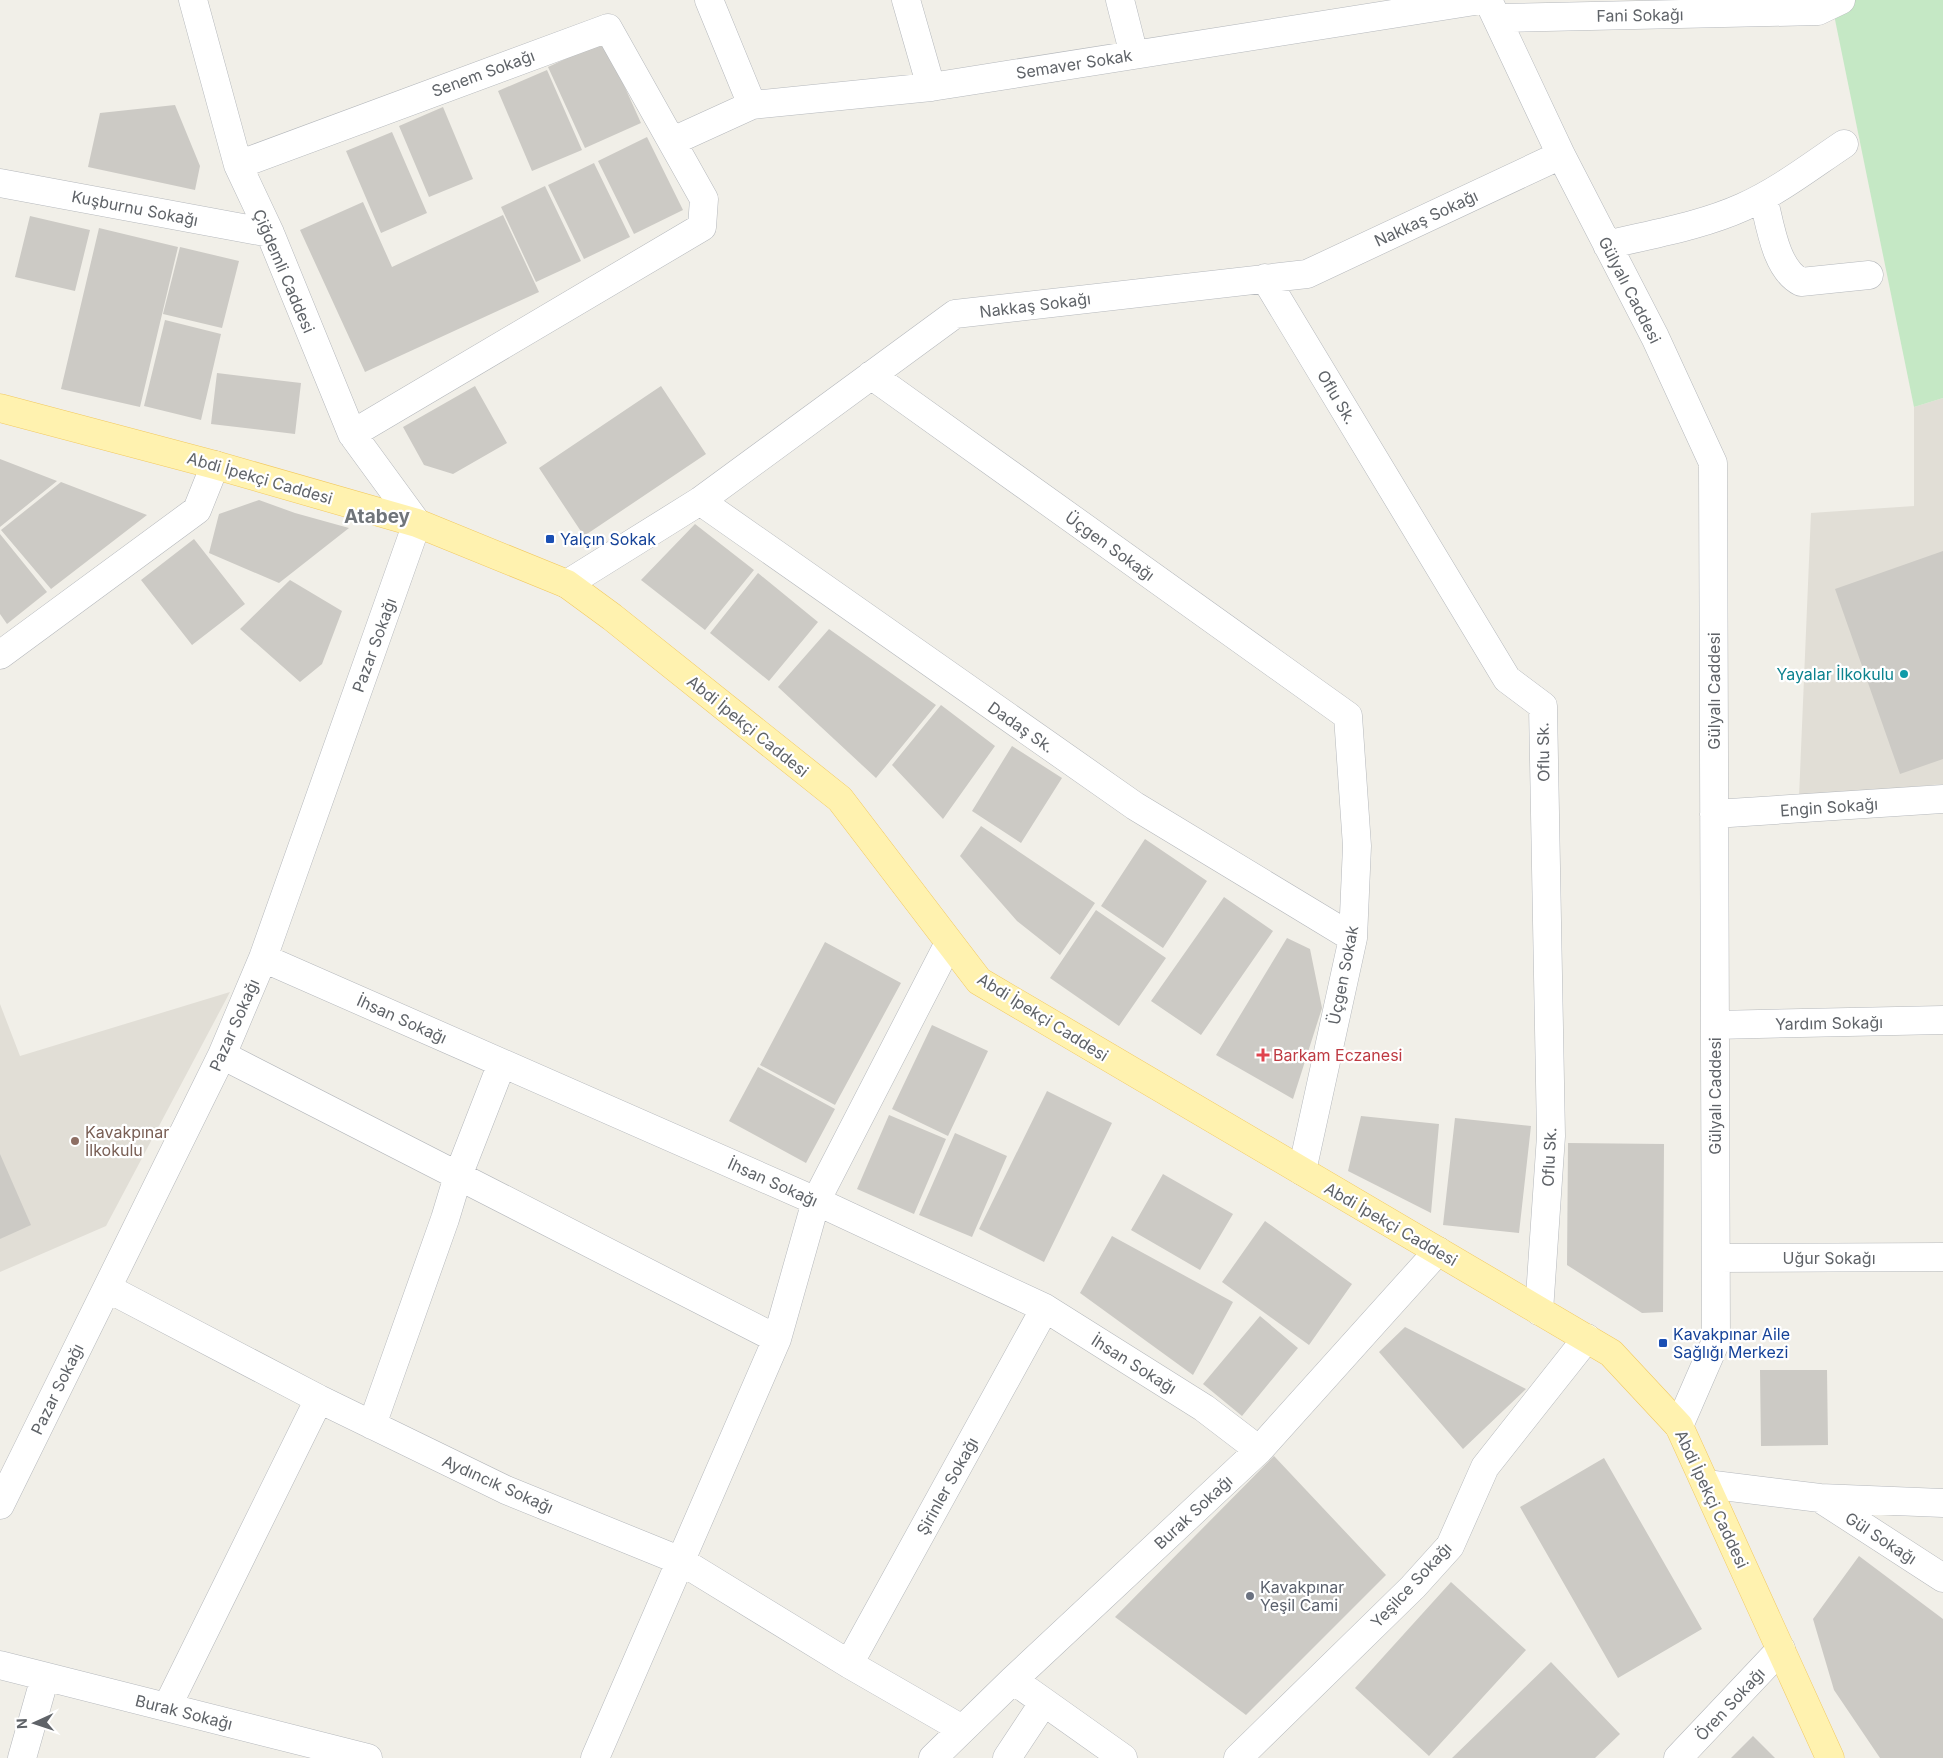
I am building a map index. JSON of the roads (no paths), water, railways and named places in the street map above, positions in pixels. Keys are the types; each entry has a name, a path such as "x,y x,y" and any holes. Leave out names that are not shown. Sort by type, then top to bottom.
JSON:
{"main road":[{"name":"Abdi İpekçi Caddesi","path":"0,408 215,465 418,523 567,584 612,617 840,800 978,981 1611,1353 1679,1426 1830,1758"}],"street":[{"name":"Çiğdemli Caddesi","path":"193,0 238,165 270,233 352,434 418,523"},
{"path":"708,0 752,105"},
{"path":"906,0 931,87"},
{"path":"1120,0 1134,54"},
{"name":"Fani Sokağı","path":"1489,6 1818,11 1841,0"},
{"name":"Semaver Sokak","path":"673,141 752,105 931,87 1134,54 1489,6"},
{"name":"Gülyalı Caddesi","path":"1489,6 1561,154 1655,337 1713,463 1716,1341 1679,1426"},
{"name":"Senem Sokağı","path":"238,165 608,28 673,141"},
{"path":"352,434 702,227 704,199 673,141"},
{"path":"1607,245 1710,219 1744,207 1777,189 1844,144"},
{"name":"Nakkaş Sokağı","path":"567,584 700,502 955,314 1307,274 1561,154"},
{"name":"Kuşburnu Sokağı","path":"0,183 270,233"},
{"path":"1762,197 1782,265 1794,279 1801,282 1869,275"},
{"name":"Oflu Sk.","path":"1265,278 1507,679 1543,706 1551,1136 1540,1311"},
{"name":"Üçgen Sokağı","path":"872,375 1348,716"},
{"path":"0,655 197,510 215,465"},
{"name":"Dadaş Sk.","path":"700,502 1134,806 1353,938"},
{"name":"Pazar Sokağı","path":"0,1505 222,1054 263,958 418,523"},
{"name":"Üçgen Sokak","path":"1302,1171 1353,938 1357,846 1348,716"},
{"name":"Engin Sokağı","path":"1714,814 1943,800"},
{"path":"595,1758 777,1339 816,1201 949,943"},
{"name":"İhsan Sokağı","path":"263,958 816,1201 1045,1308 1204,1408 1259,1450"},
{"name":"Yardım Sokağı","path":"1715,1025 1943,1020"},
{"path":"222,1054 777,1339"},
{"path":"372,1425 445,1219 458,1176 502,1063"},
{"name":"Burak Sokağı","path":"933,1758 1012,1680 1259,1450 1438,1251"},
{"name":"Uğur Sokağı","path":"1716,1258 1943,1257"},
{"name":"Aydıncık Sokağı","path":"108,1288 319,1399 506,1490 681,1561"},
{"name":"Şirinler Sokağı","path":"849,1664 1045,1308"},
{"name":"Yeşilce Sokağı","path":"1238,1758 1413,1587 1450,1546 1485,1467 1586,1338"},
{"path":"167,1707 319,1399"},
{"path":"1706,1484 1820,1498 1943,1503"},
{"name":"Gül Sokağı","path":"1820,1498 1943,1578"},
{"path":"681,1561 849,1664 962,1729"},
{"name":"Ören Sokağı","path":"1678,1758 1781,1649"},
{"name":"Burak Sokağı","path":"0,1665 368,1758"},
{"path":"22,1758 45,1676"},
{"path":"1012,1680 1123,1758"},
{"path":"1008,1758 1044,1702"}],"place":[{"name":"Yalçın Sokak","path":"550,539"},
{"name":"Yayalar İlkokulu","path":"1904,674"},
{"name":"Barkam Eczanesi","path":"1263,1055"},
{"name":"Kavakpınar İlkokulu","path":"75,1141"},
{"name":"Kavakpınar Aile Sağlığı Merkezi","path":"1663,1343"},
{"name":"Kavakpınar Yeşil Cami","path":"1250,1596"}],"district":[{"name":"Atabey","path":"377,516"}]}
